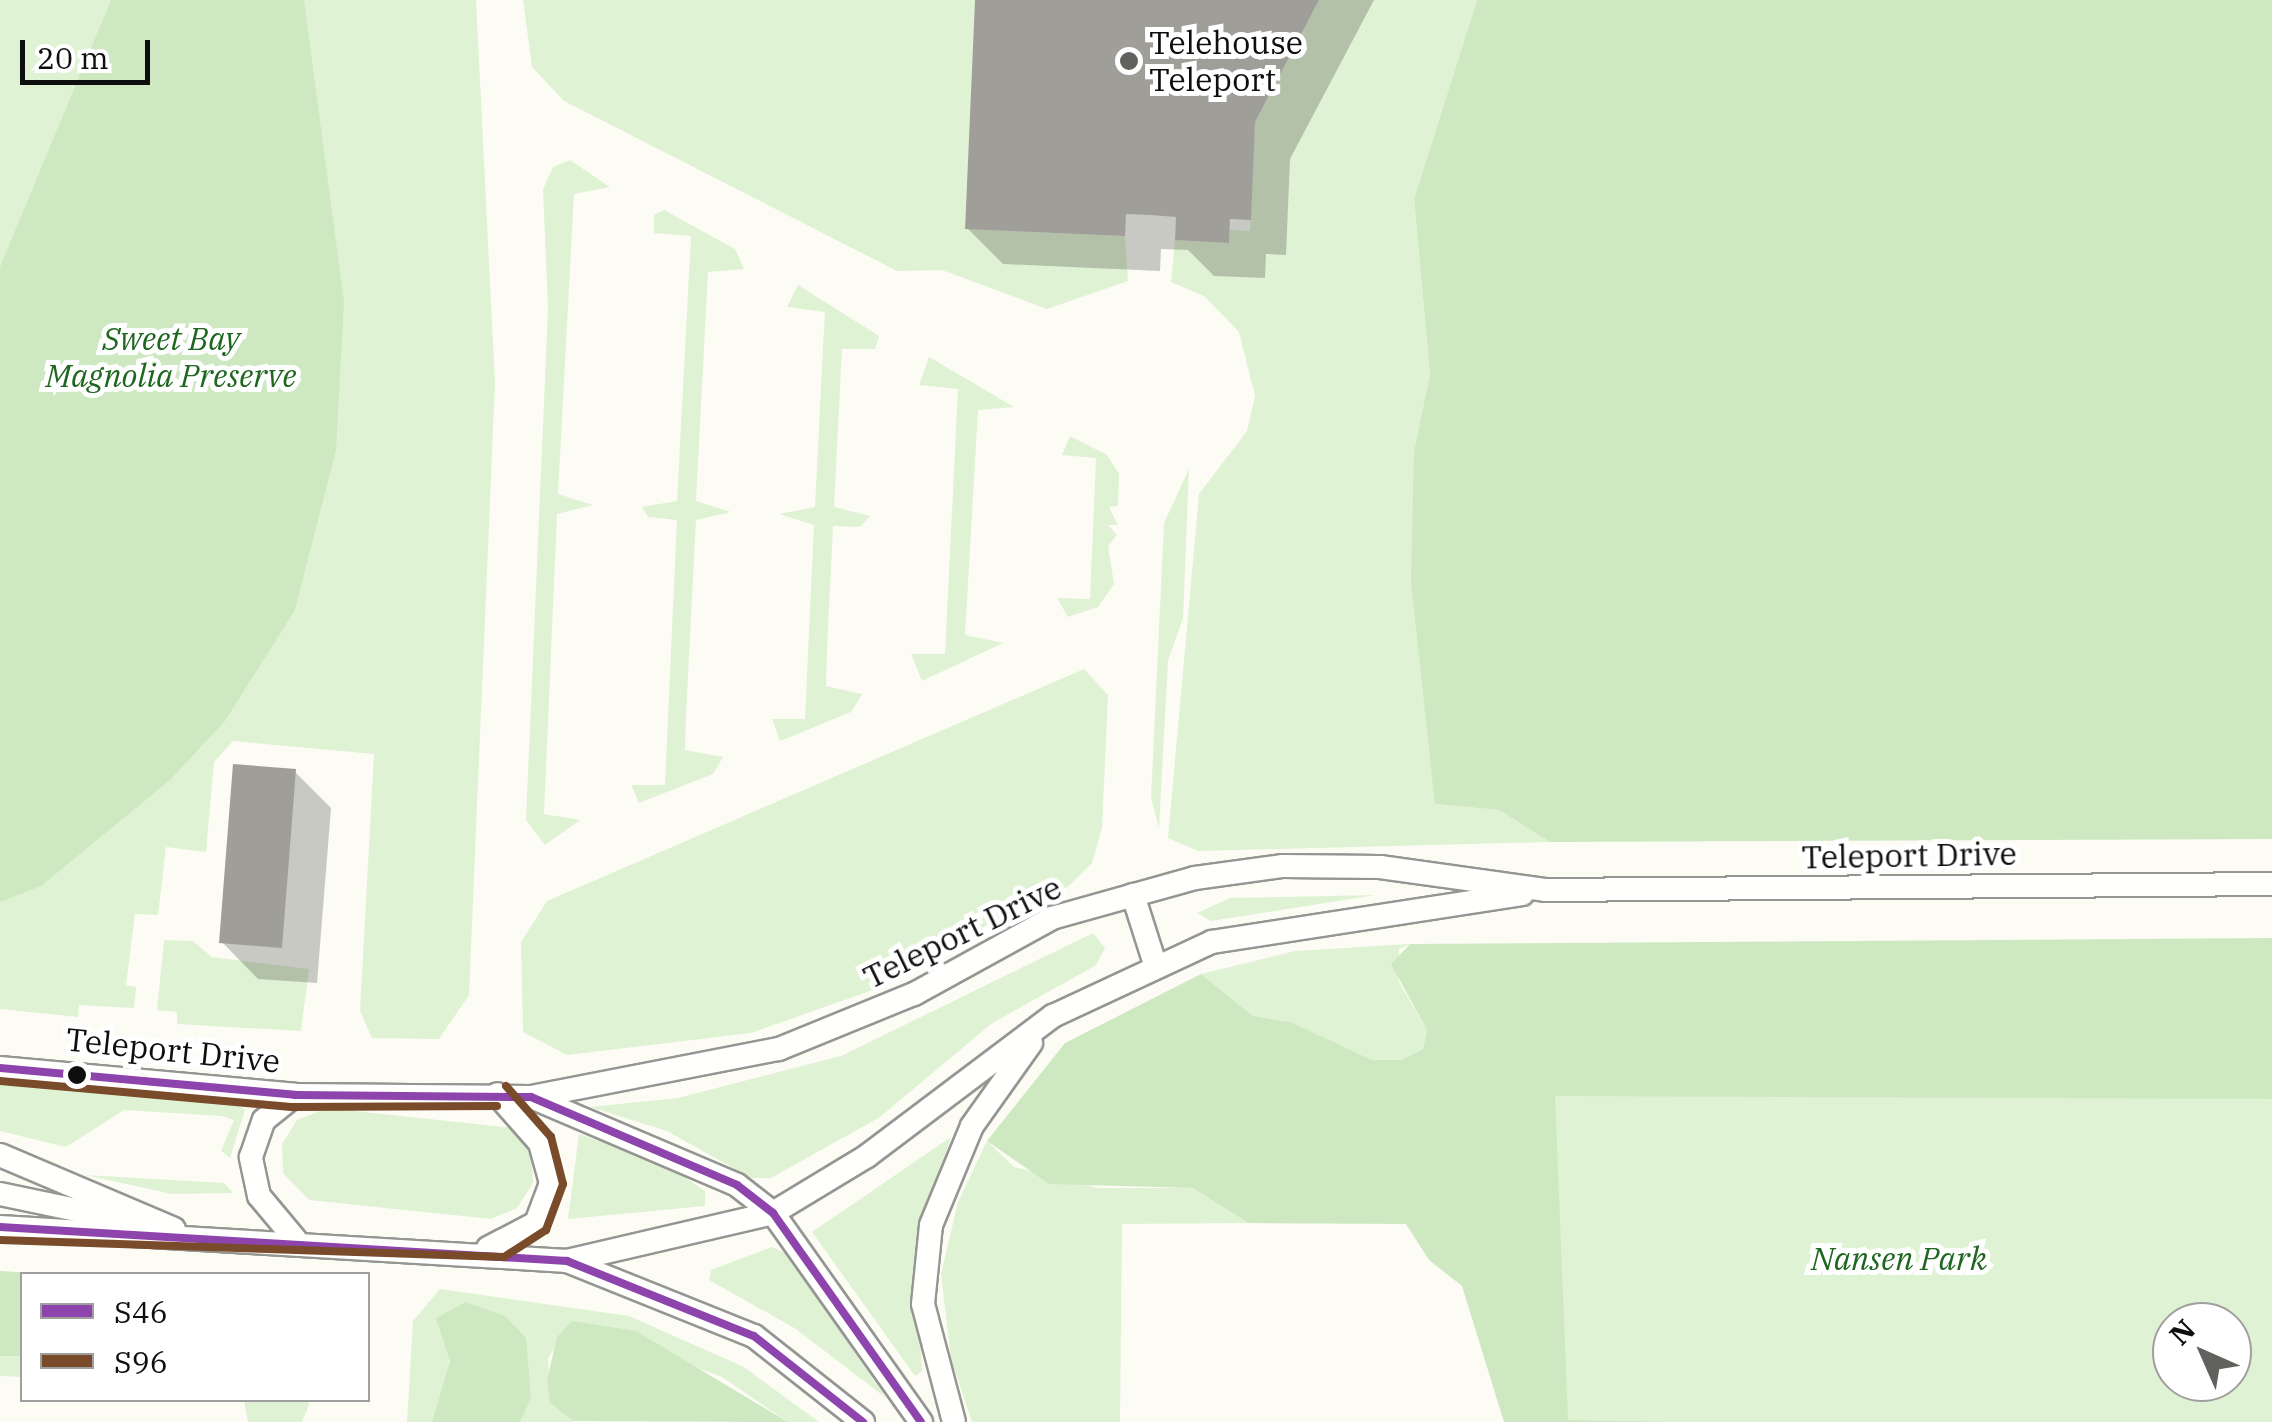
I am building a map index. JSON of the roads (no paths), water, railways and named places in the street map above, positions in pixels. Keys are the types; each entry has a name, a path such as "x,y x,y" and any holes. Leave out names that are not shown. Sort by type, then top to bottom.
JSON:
{"lane":[{"name":"Teleport Drive","path":"0,1068 44,1069 295,1095 530,1096 778,1049 914,994 1052,918 1133,895 1283,866 1380,867 1546,890"},
{"name":"Teleport Drive","path":"567,1261 772,1213 867,1156 1052,1016 1155,964 1246,936 1546,890 2272,884"},
{"path":"1133,895 1155,964"},
{"name":"Teleport Drive","path":"954,1422 923,1304 930,1225 972,1126 1052,1016"},
{"name":"Teleport Drive","path":"0,1052 44,1069"},
{"name":"Teleport Drive","path":"480,1250 536,1222 551,1183 540,1142 496,1094"},
{"name":"Teleport Drive","path":"294,1240 259,1196 251,1157 264,1120 295,1095"},
{"name":"Teleport Drive","path":"530,1096 738,1185 772,1213 921,1422"},
{"name":"Teleport Drive","path":"0,1155 182,1232"},
{"name":"Teleport Drive","path":"0,1194 182,1232"},
{"name":"Teleport Drive","path":"0,1227 182,1232 480,1250 567,1261 754,1336 863,1422"}],"place":[{"name":"Telehouse Teleport","path":"1129,61"}],"park label":[{"name":"Sweet Bay Magnolia Preserve","path":"171,358"},
{"name":"Nansen Park","path":"1899,1258"}]}
